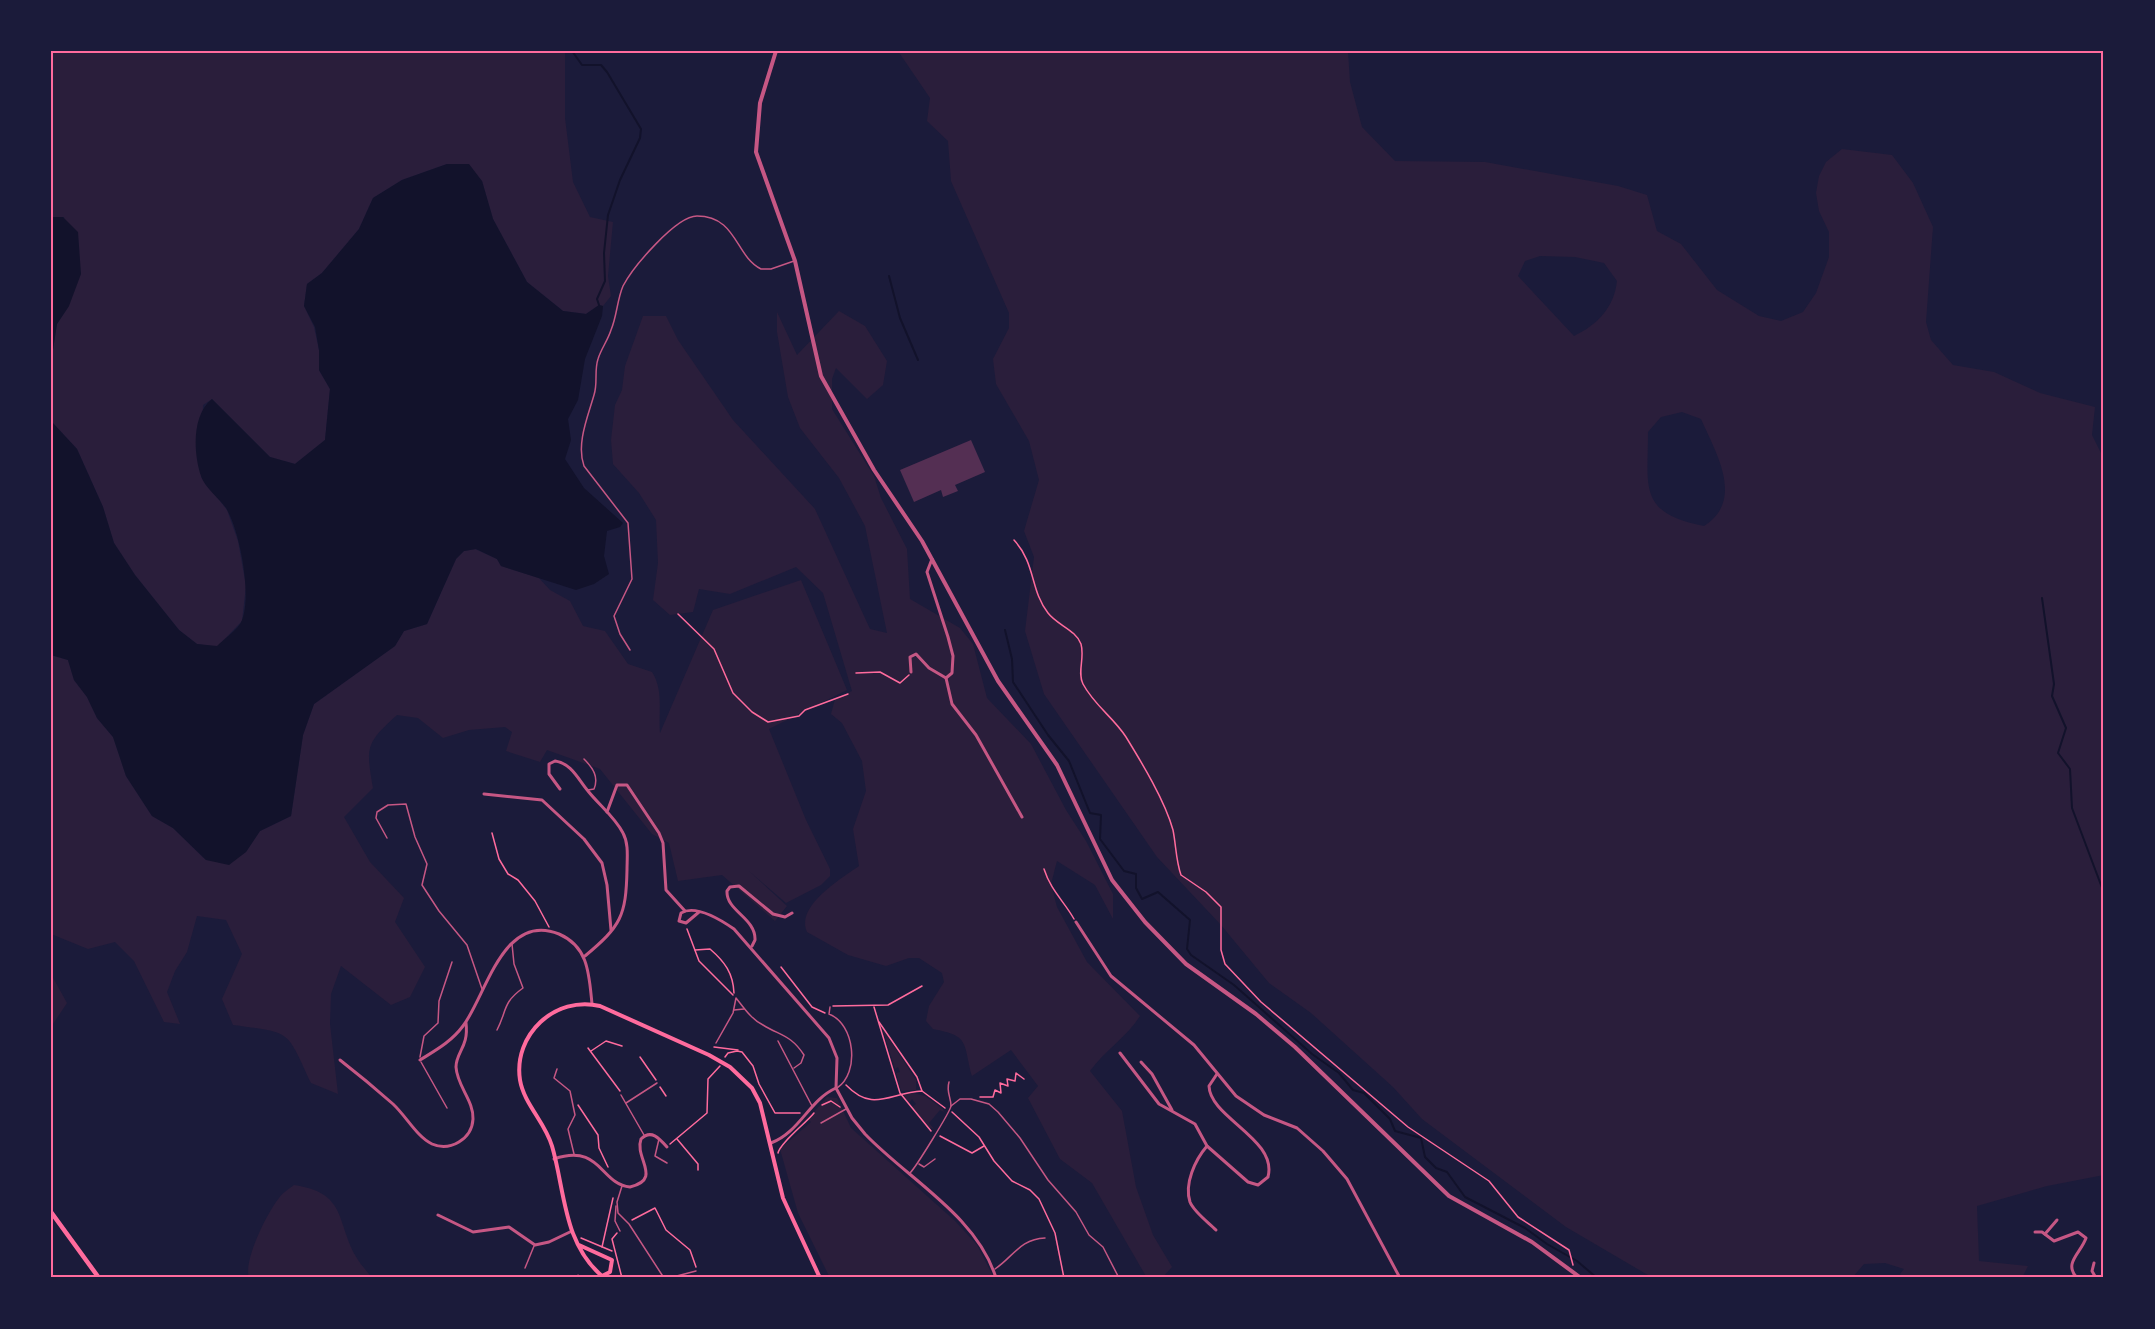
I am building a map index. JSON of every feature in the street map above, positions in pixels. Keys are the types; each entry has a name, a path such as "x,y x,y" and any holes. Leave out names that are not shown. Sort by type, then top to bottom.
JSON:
{"highway":[{"path":"51,1212 99,1278"}],"main road":[{"path":"579,1245 612,1260 612,1269 603,1277 579,1245 572,1231 561,1197 547,1132 524,1092 520,1079 522,1052 529,1035 541,1021 552,1012 575,1005 592,1004 652,1029 730,1067 745,1080 760,1103 783,1198 820,1278"}],"street":[{"path":"776,51 760,103 756,152 795,261 820,376 874,470 932,559 998,681 1057,765 1112,880 1145,922 1186,964 1256,1014 1295,1047 1449,1196 1532,1242 1581,1278"},
{"path":"932,559 927,572 953,656 952,673 946,678"},
{"path":"911,672 909,657 916,654 929,668 946,678 952,704 976,735 1022,817"},
{"path":"560,789 548,768 549,764 555,761 566,764 607,812 624,836 627,853 625,906 611,931 585,956"},
{"path":"607,812 617,785 627,785 663,843 666,890 685,911 699,912 723,922 751,946 829,1038 837,1058 836,1088 847,1109 865,1134 965,1225 984,1249 996,1278"},
{"path":"484,794 542,800 584,839 602,863 608,885 611,931"},
{"path":"751,946 755,940 753,928 728,899 727,891 730,887 739,886 773,914 785,917 792,913"},
{"path":"685,911 678,917 680,923 686,923 699,912"},
{"path":"1076,922 1111,976 1194,1046 1249,1107 1297,1128 1338,1167 1400,1278"},
{"path":"420,1060 445,1045 465,1023 482,990 512,943 527,933 550,931 567,939 585,956 592,1004"},
{"path":"340,1060 394,1105 431,1143 449,1146 462,1140 472,1125 472,1109 457,1077 456,1066 466,1042 465,1023"},
{"path":"1120,1053 1149,1095 1159,1104 1195,1124 1207,1146 1248,1182 1258,1185 1268,1177 1269,1164 1257,1144 1213,1100 1209,1086 1217,1074"},
{"path":"1141,1062 1152,1074 1173,1111"},
{"path":"771,1143 791,1131 820,1097 836,1088"},
{"path":"554,1159 574,1155 589,1159 623,1186 634,1187 646,1176 639,1149 640,1141 644,1136 653,1135 667,1147"},
{"path":"1207,1146 1196,1158 1188,1191 1191,1204 1216,1230"},
{"path":"438,1215 473,1232 509,1227 535,1245 572,1231"},
{"path":"2045,1234 2057,1220"},
{"path":"2035,1232 2045,1234 2054,1241 2078,1232 2083,1234 2086,1238 2084,1245 2072,1261 2071,1268 2077,1278"},
{"path":"2094,1263 2092,1271 2098,1278"}],"lane":[{"path":"630,650 620,634 614,616 632,579 628,523 584,466 582,456 586,415 596,386 598,359 611,332 621,293 632,273 649,252 668,232 690,216 704,216 722,223 761,269 771,269 795,261"},
{"path":"584,759 593,770 596,780 594,789 587,790"},
{"path":"387,838 376,818 377,812 388,805 406,804 415,837 427,864 422,885 439,911 467,945 482,990"},
{"path":"497,1030 501,1015 512,997 523,988 514,964 512,943"},
{"path":"447,1108 420,1060 424,1036 438,1023 439,1001 452,962"},
{"path":"716,1043 734,1010 735,999 759,1023 794,1041 804,1055 801,1063 794,1068"},
{"path":"830,1007 829,1014 845,1028 851,1046 851,1059 844,1081 836,1088"},
{"path":"734,1010 744,1009"},
{"path":"778,1041 794,1068 811,1108"},
{"path":"557,1069 554,1078 568,1088 572,1102 575,1120 568,1129 574,1155"},
{"path":"625,1104 657,1083"},
{"path":"949,1083 947,1094 951,1106"},
{"path":"621,1095 644,1136"},
{"path":"910,1173 919,1163 951,1106 960,1099 971,1099 989,1104 1017,1135 1048,1180 1076,1212 1089,1235 1103,1247 1119,1278"},
{"path":"821,1123 847,1109"},
{"path":"659,1138 655,1156 667,1163"},
{"path":"919,1163 924,1167 935,1159"},
{"path":"620,1232 615,1221 617,1202 623,1186"},
{"path":"617,1202 618,1213 628,1222 664,1278"},
{"path":"994,1270 1024,1243 1034,1238 1045,1238"},
{"path":"525,1268 535,1245"},
{"path":"669,1278 696,1271"}],"path":[{"path":"1014,540 1026,553 1040,599 1048,614 1071,631 1081,644 1080,675 1085,687 1096,704 1123,732 1155,790 1172,829 1181,875 1206,892 1221,907 1221,950 1225,964 1261,1002 1313,1048 1380,1100 1408,1127 1489,1181 1518,1217 1569,1250 1571,1262"},
{"path":"678,614 705,637 714,649 733,693 752,712 768,722 799,716 806,710 848,694"},
{"path":"856,673 880,672 900,682 905,681 911,672"},
{"path":"492,833 499,859 508,874 519,880 535,901 550,931"},
{"path":"1044,869 1058,899 1067,907 1076,922"},
{"path":"686,923 694,950 699,961 734,995 731,973 725,963 710,949 694,950"},
{"path":"781,967 812,1007 829,1014"},
{"path":"830,1007 836,1004 873,1006 893,1003 922,986"},
{"path":"873,1006 900,1093 922,1123 935,1133 972,1153 985,1145"},
{"path":"879,1021 917,1077 922,1090 972,1129 994,1161 1012,1181 1030,1190 1043,1206 1055,1233 1064,1278"},
{"path":"590,1051 606,1041 622,1046"},
{"path":"716,1043 715,1048 732,1047 753,1065 759,1084 776,1113 781,1115 811,1108"},
{"path":"588,1047 621,1095"},
{"path":"727,1054 740,1052"},
{"path":"640,1057 666,1096"},
{"path":"667,1147 707,1113 708,1079 716,1072"},
{"path":"971,1099 993,1096 995,1090 1001,1093 1000,1083 1008,1086 1007,1079 1015,1081 1016,1073 1024,1079"},
{"path":"844,1081 865,1100 878,1100 900,1093 922,1090"},
{"path":"817,1109 831,1101 838,1104 842,1111"},
{"path":"572,1102 578,1104 584,1118 598,1136 609,1174"},
{"path":"676,1138 698,1164 698,1170"},
{"path":"778,1150 780,1162"},
{"path":"602,1246 614,1196"},
{"path":"628,1222 655,1208 670,1235 683,1241 690,1250 696,1271"},
{"path":"613,1251 612,1237 620,1232"},
{"path":"579,1245 581,1238 613,1251 618,1257 622,1278"}],"shaded area":[{"path":"51,51 565,51 565,118 573,182 590,217 613,222 608,276 611,296 603,306 599,305 586,314 563,311 527,282 493,219 482,181 447,164 402,180 373,198 359,229 322,273 307,284 304,306 314,327 319,350 319,370 330,389 325,440 295,464 270,457 212,399 203,405 201,477 227,510 238,541 246,586 242,621 217,647 197,644 179,630 135,575 114,543 103,507 77,449 51,421 51,362 57,324 69,306 64,217 51,217"},
{"path":"898,51 1348,51 1350,82 1362,127 1395,161 1485,162 1618,186 1647,195 1657,231 1681,244 1717,290 1759,316 1781,321 1803,312 1816,293 1829,257 1829,232 1819,211 1816,193 1819,176 1826,162 1842,149 1892,155 1913,183 1933,227 1926,322 1931,340 1953,365 1994,372 2040,393 2095,407 2092,435 2104,459 2104,1175 2047,1186 1977,1206 1979,1261 2028,1266 2022,1278 1902,1278 1900,1274 1904,1269 1885,1263 1864,1264 1852,1278 1653,1278 1566,1227 1422,1119 1393,1087 1311,1013 1269,983 1221,925 1157,857 1044,694 1025,631 1034,557 1024,531 1039,480 1029,441 996,384 993,359 1009,328 1009,313 951,181 948,141 927,121 930,98","holes":["1540,256 1575,257 1604,263 1617,281 1612,299 1603,314 1590,327 1574,336 1518,276 1525,261","1682,412 1701,419 1724,475 1723,503 1716,515 1704,526 1667,514 1657,505 1648,483 1648,432 1661,417"]},
{"path":"447,164 469,164 482,181 493,219 527,282 563,311 586,314 599,305 603,306 602,316 585,359 578,400 568,419 571,440 565,459 584,488 623,523 620,527 607,531 604,556 609,574 594,584 576,590 501,566 497,559 476,549 464,551 456,559 427,624 404,631 395,646 314,704 303,735 291,816 260,831 246,852 229,865 206,860 173,828 152,816 126,776 113,737 97,718 87,697 74,680 68,660 51,655 51,421 77,449 103,507 114,543 135,575 179,630 197,644 217,646 235,630 242,620 245,609 245,580 240,547 231,518 226,508 206,485 198,467 196,434 201,414 212,399 270,457 295,464 325,440 330,389 319,370 319,350 315,327 304,306 307,284 322,273 359,229 373,198 402,180"},
{"path":"51,217 63,217 78,232 81,274 69,306 57,324 51,362"},
{"path":"839,311 865,326 887,361 883,385 867,399 836,368 832,379 832,409 874,476 881,498 907,549 910,599 960,628 973,644 987,698 1031,744 1113,894 1113,919 1095,885 1057,861 1051,884 1057,907 1087,962 1140,1016 1090,1071 1122,1111 1136,1187 1153,1235 1172,1267 1162,1278 1147,1278 1092,1183 1060,1159 1028,1098 1038,1086 1011,1050 972,1076 963,1042 953,1035 933,1029 926,1021 929,1006 944,982 942,973 919,958 909,958 886,966 848,955 807,932 805,922 814,903 832,885 859,866 853,829 866,791 862,761 842,723 831,714 835,699 852,691 823,593 796,567 730,594 699,589 693,612 670,615 653,600 658,563 656,520 639,493 613,464 611,440 615,405 622,390 625,366 643,316 666,316 678,340 733,420 815,509 870,629 887,633 865,526 839,478 800,428 788,397 777,332 777,312 797,355"},
{"path":"475,549 497,559 501,566 539,578 550,590 570,601 583,626 605,631 628,664 652,672 659,694 660,733 713,610 801,580 847,690 769,729 806,820 830,869 830,876 821,885 786,903 749,871 787,906 775,921 722,875 678,881 669,843 652,834 600,769 547,750 540,762 506,751 512,732 505,727 469,730 443,738 418,718 397,715 373,740 370,747 369,763 373,788 344,817 370,862 404,898 395,922 425,967 410,997 391,1005 341,966 331,994 330,1024 338,1094 311,1083 297,1052 285,1037 267,1030 233,1025 222,999 242,954 226,920 197,916 187,952 175,971 167,992 180,1024 164,1022 134,961 115,942 88,949 51,934 51,655 68,660 74,680 87,697 97,718 113,737 126,776 152,816 173,828 206,860 246,852 260,831 291,816 303,735 314,704 395,646 404,631 427,624 456,559 464,551"},
{"path":"51,974 67,1003 51,1027"},
{"path":"882,1028 916,1080 916,1090 901,1091 896,1073 900,1072 898,1067 895,1069"},
{"path":"913,1093 925,1096 943,1109 944,1112 940,1110 929,1123 934,1129 928,1127 912,1107 916,1104 912,1099 909,1103 903,1094"},
{"path":"827,1097 837,1098 851,1128 955,1221 977,1245 993,1276 830,1278 798,1213 780,1149 811,1122 808,1119"},
{"path":"294,1185 323,1194 331,1201 341,1219 355,1255 372,1278 249,1278 249,1260 263,1225 280,1196"}],"building":[{"path":"971,440 985,472 955,485 958,491 943,497 941,490 914,502 900,470"}],"waterway":[{"path":"572,51 582,65 601,65 641,129 640,138 620,180 608,215 604,253 605,281 597,299 599,305"},
{"path":"889,276 900,318 918,360"},
{"path":"2042,598 2054,684 2052,696 2066,728 2058,753 2070,769 2072,808 2104,893"},
{"path":"1005,630 1012,659 1013,682 1048,735 1069,761 1090,813 1101,815 1100,839 1124,871 1136,874 1136,888 1142,899 1158,892 1190,920 1187,949 1191,955 1234,985 1312,1054 1339,1073 1353,1090 1364,1093 1390,1119 1395,1131 1421,1138 1425,1157 1436,1168 1447,1172 1465,1197 1525,1228 1577,1261 1597,1278"}]}
